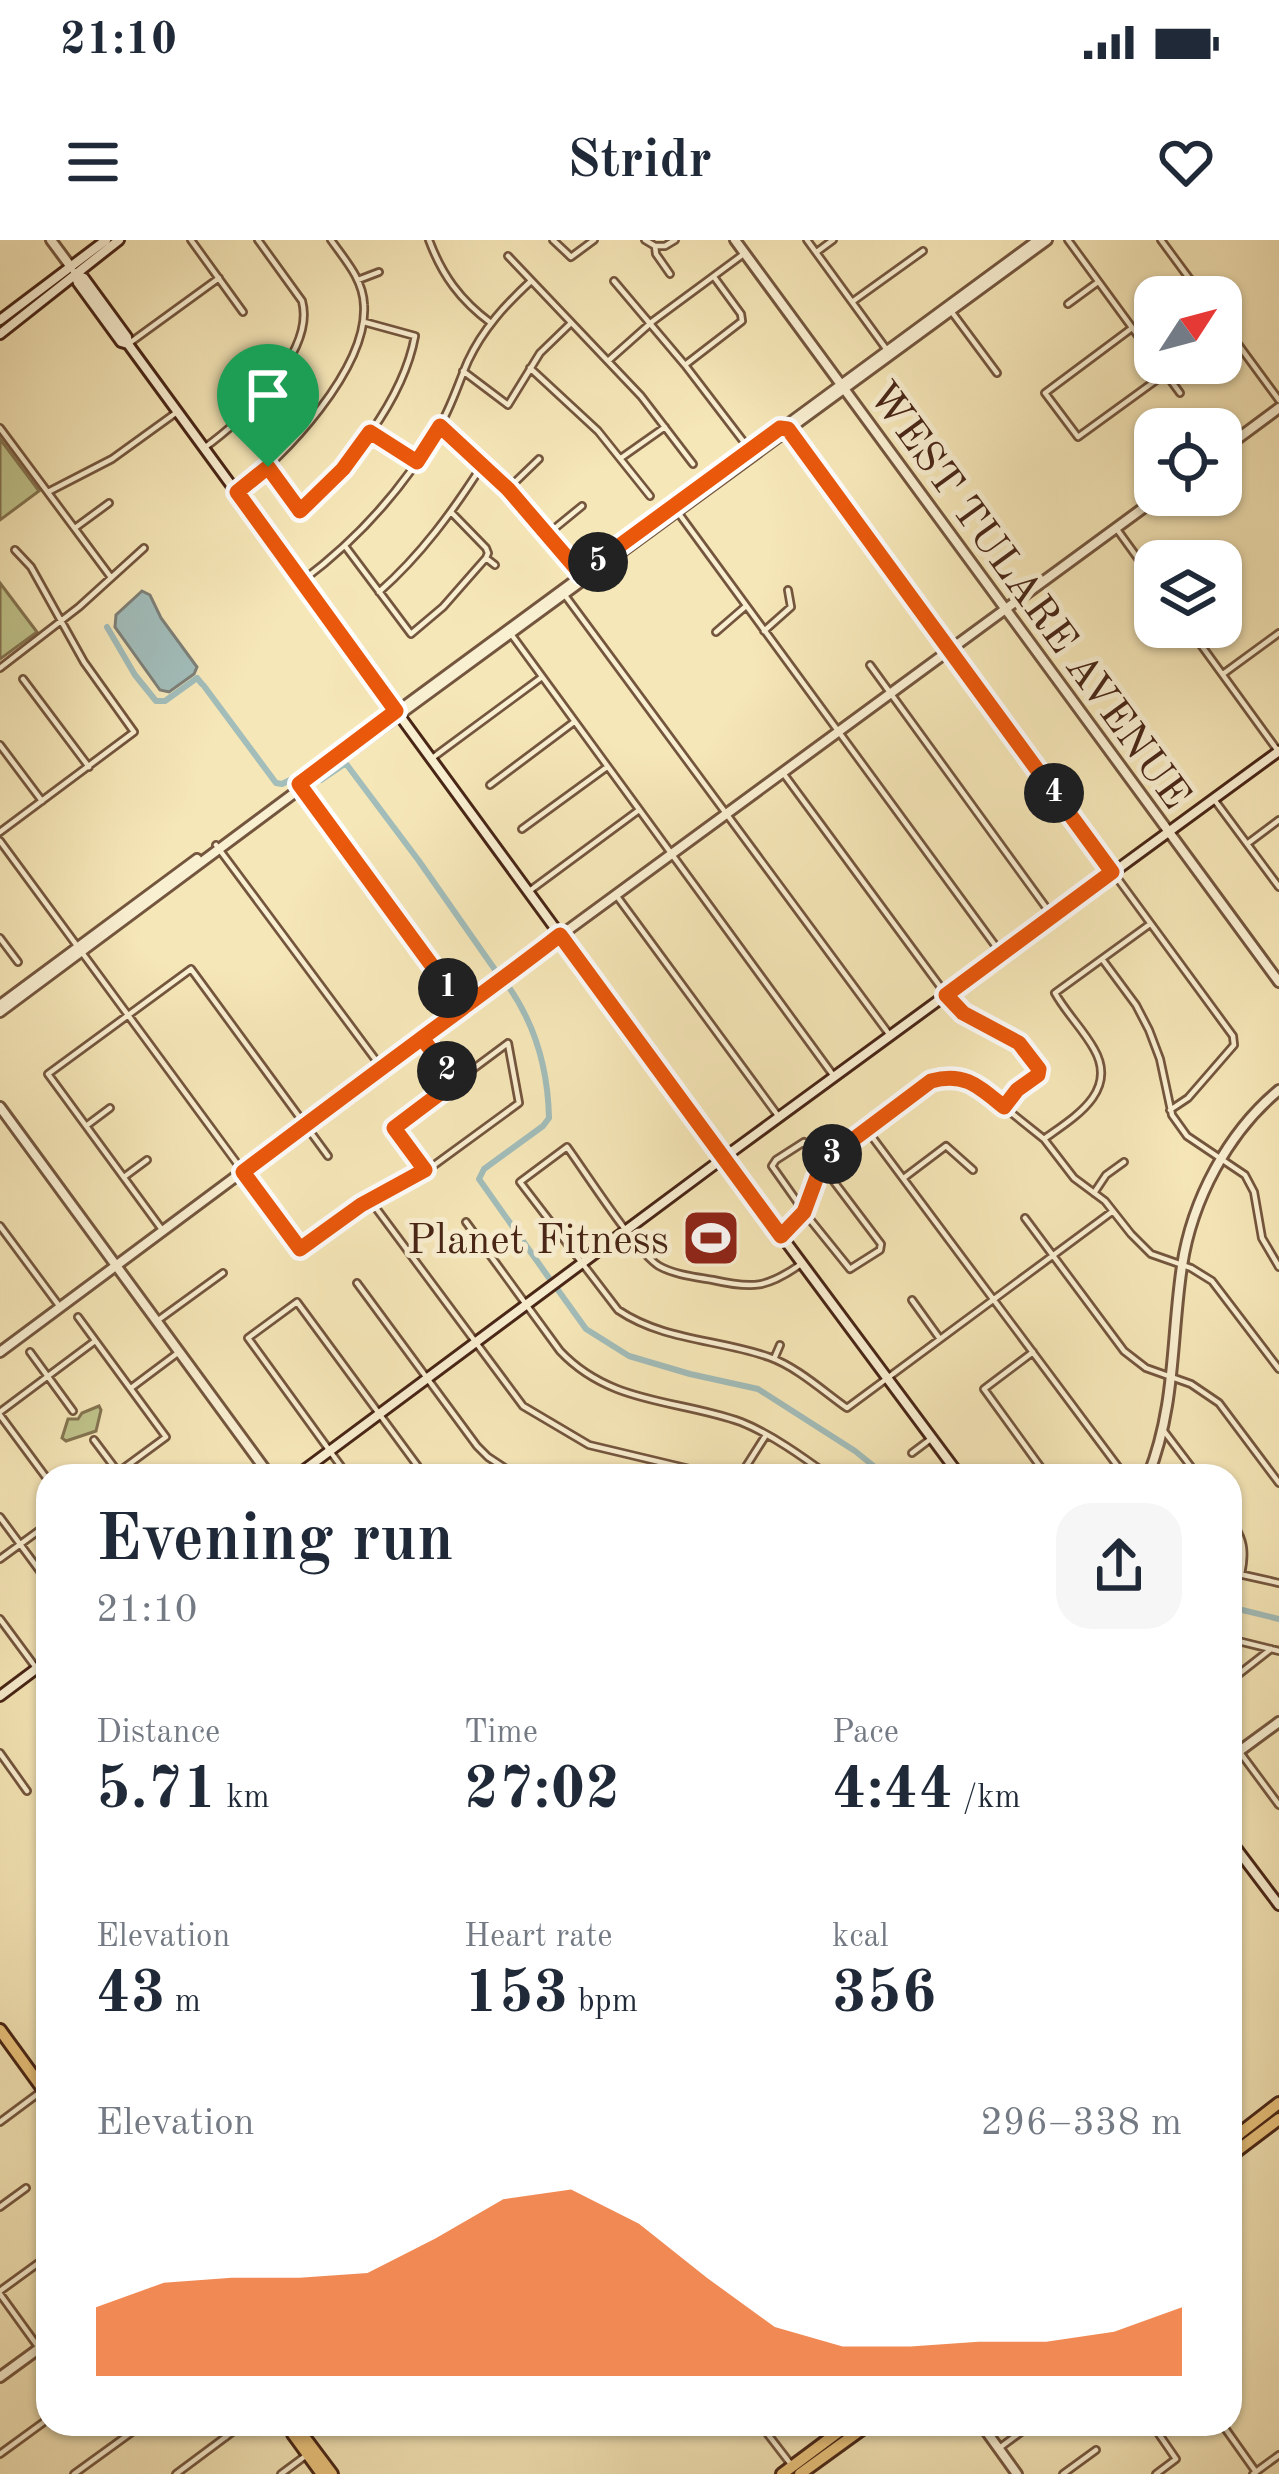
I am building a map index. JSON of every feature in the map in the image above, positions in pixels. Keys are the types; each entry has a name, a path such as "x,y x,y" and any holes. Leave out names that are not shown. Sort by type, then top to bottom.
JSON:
{"main road":[{"path":"0,2030 36,2079"},
{"path":"1242,2132 1279,2103"},
{"path":"1242,2147 1279,2120"},
{"path":"294,2436 328,2474"},
{"path":"303,2436 328,2474"},
{"path":"793,2472 835,2436"},
{"path":"793,2472 850,2436"}],"street":[{"path":"51,240 86,280 177,412 951,1464"},
{"path":"2,333 106,240"},
{"path":"0,320 119,240"},
{"path":"191,240 243,312"},
{"path":"204,448 246,413 278,375 302,331 304,310 298,293 258,240"},
{"path":"237,492 306,428 348,363 364,322 358,280 331,240"},
{"path":"429,240 448,282 490,323"},
{"path":"554,240 572,257 594,240"},
{"path":"645,240 656,246 675,240"},
{"name":"WEST TULARE AVENUE","path":"735,240 1279,982"},
{"path":"807,240 892,350"},
{"path":"816,252 833,240"},
{"path":"0,1009 1038,240"},
{"path":"892,350 1047,240"},
{"path":"1068,240 1134,331"},
{"path":"1161,240 1188,276"},
{"path":"656,246 670,274"},
{"path":"852,302 923,250"},
{"path":"608,361 745,254"},
{"path":"508,256 608,361 693,464"},
{"path":"358,280 379,272"},
{"path":"685,365 742,321 714,277"},
{"path":"128,344 219,278"},
{"path":"302,581 345,546 390,499 440,426 490,323 531,281"},
{"path":"614,281 750,450"},
{"path":"1068,304 1098,282"},
{"path":"951,311 970,289"},
{"path":"2,333 3,324 32,296"},
{"path":"951,311 997,373"},
{"path":"268,467 300,511 343,469 370,432 402,374 415,336 364,322"},
{"path":"464,371 508,405 530,368 571,322"},
{"path":"1132,328 1045,393 1078,437 1151,384"},
{"path":"1242,351 1279,404 1242,434"},
{"path":"530,368 585,417 650,496"},
{"path":"1174,384 1180,393"},
{"path":"48,492 112,459 177,412"},
{"path":"440,426 508,489 583,577"},
{"path":"621,458 665,427"},
{"path":"0,428 110,576"},
{"path":"675,509 784,429"},
{"path":"784,429 1235,1040 1189,1098 1170,1110"},
{"path":"370,432 417,462"},
{"path":"508,489 539,459"},
{"path":"379,592 452,512 483,464"},
{"path":"74,529 109,503"},
{"path":"549,533 582,506"},
{"path":"675,509 1002,954"},
{"path":"345,546 411,634 443,607 488,553 452,512"},
{"path":"2,1346 1134,515"},
{"path":"1116,528 1134,553"},
{"path":"0,668 144,548"},
{"path":"0,832 134,732 92,674 32,567 15,550"},
{"path":"486,558 495,566"},
{"path":"764,631 789,611 788,590"},
{"path":"563,592 890,1036"},
{"path":"716,632 746,606"},
{"path":"509,631 835,1077"},
{"path":"1223,674 1279,633"},
{"path":"312,1464 1279,751 1204,648"},
{"path":"870,665 1053,916"},
{"path":"431,759 542,677"},
{"path":"23,679 89,766"},
{"path":"490,785 574,722"},
{"path":"0,745 42,801"},
{"path":"522,829 607,767"},
{"path":"783,772 946,995 963,1013 1019,1043 1040,1072 1004,1107"},
{"path":"300,786 463,1008"},
{"path":"1213,798 1279,887"},
{"path":"528,892 639,810"},
{"path":"1246,844 1279,820"},
{"path":"0,841 300,1249 370,1200 425,1170 519,1103 508,1043 394,1128 425,1170"},
{"path":"218,847 382,1068"},
{"path":"616,895 779,1117"},
{"path":"1044,1139 1093,1101 1101,1080 1097,1053 1055,993 1150,924"},
{"path":"0,938 18,962"},
{"path":"1102,959 1149,1030 1170,1110 1187,1136 1238,1169 1251,1184 1262,1238 1279,1267"},
{"path":"163,1231 48,1074 191,969 328,1156"},
{"path":"422,1038 455,1082"},
{"path":"781,1236 804,1212 822,1163 931,1081 949,1076 964,1079 1044,1139 1074,1178 1113,1211 1151,1254 1201,1273 1222,1291 1279,1369"},
{"path":"1153,1464 1165,1431 1182,1265 1196,1216 1221,1158 1250,1118 1277,1095"},
{"path":"0,1107 262,1464"},
{"path":"86,1126 110,1108"},
{"path":"867,1130 1116,1464"},
{"path":"804,1142 822,1163 879,1239 880,1250 856,1266 846,1268 772,1166 804,1142"},
{"path":"904,1178 946,1146 973,1170"},
{"path":"801,1263 760,1286 673,1272 643,1251 567,1147 520,1182 618,1310 648,1328 774,1359 847,1408 1113,1211"},
{"path":"124,1177 147,1160"},
{"path":"1094,1193 1106,1175 1124,1162"},
{"path":"370,1200 523,1406 583,1442 671,1464"},
{"path":"1025,1218 1124,1351 1146,1368 1192,1384 1219,1403 1279,1483"},
{"path":"466,1222 565,1358 638,1398 734,1420 810,1464"},
{"path":"0,1226 60,1307"},
{"path":"157,1321 223,1273"},
{"path":"357,1282 477,1446 499,1464"},
{"path":"912,1300 940,1339"},
{"path":"339,1464 248,1338 296,1303 415,1464"},
{"path":"78,1317 166,1437 131,1464"},
{"path":"36,1464 0,1414 95,1341"},
{"path":"774,1359 780,1345"},
{"path":"29,1352 73,1412"},
{"path":"131,1388 179,1352"},
{"path":"1033,1352 984,1389 1038,1464"},
{"path":"1165,1431 1189,1464"},
{"path":"748,1464 766,1436"},
{"path":"912,1453 932,1438"},
{"path":"94,1440 110,1464"},
{"path":"0,1517 36,1565"},
{"path":"0,1559 36,1533"},
{"path":"1242,1540 1246,1555 1242,1570"},
{"path":"1242,1574 1279,1583"},
{"path":"0,1619 36,1668"},
{"path":"1242,1642 1275,1650"},
{"path":"1242,1673 1275,1650"},
{"path":"0,1696 36,1670"},
{"path":"1242,1748 1279,1721"},
{"path":"0,1753 27,1791"},
{"path":"1242,1763 1279,1805"},
{"path":"1242,1855 1273,1889 1279,1905"},
{"path":"0,2122 36,2099"},
{"path":"0,2207 26,2188"},
{"path":"36,2265 0,2293 36,2336"},
{"path":"0,2377 36,2351"},
{"path":"0,2454 36,2428"},
{"path":"74,2474 126,2436"},
{"path":"768,2436 793,2472"},
{"path":"989,2436 1017,2474"},
{"path":"998,2449 1016,2436"},
{"path":"1156,2474 1176,2459 1160,2436"},
{"path":"1230,2436 1254,2473 1279,2455"},
{"path":"176,2474 226,2437"},
{"path":"1063,2474 1096,2450"},
{"path":"280,2474 308,2454"}],"green space":[{"path":"0,439 39,491 0,520"},
{"path":"0,583 37,632 0,659"},
{"path":"99,1406 96,1431 66,1441 62,1438 68,1419 78,1419"}],"water":[{"path":"142,591 150,595 197,667 169,692 160,690 115,627 116,615"}],"waterway":[{"path":"107,627 156,701 165,701 197,678 202,684"},
{"path":"204,686 276,783 302,774"},
{"path":"321,780 347,765 498,974"},
{"path":"506,983 538,1047 549,1118 484,1169 479,1179 549,1278"},
{"path":"558,1290 586,1329 629,1356 758,1389 871,1464"},
{"path":"1242,1610 1279,1619"}],"place":[{"name":"Planet Fitness","path":"711,1238"}],"route":[{"path":"268,467 237,492 396,711 299,784 463,1008 422,1038 243,1172 300,1249 361,1205 425,1170 394,1128 455,1082 422,1038 463,1008 560,935 781,1236 808,1205 822,1163 931,1081 949,1076 964,1079 1004,1107 1038,1075 1039,1069 1019,1043 963,1013 946,995 1112,872 788,429 780,428 581,574 508,489 440,426 417,462 370,432 343,469 300,511 268,467"}]}
